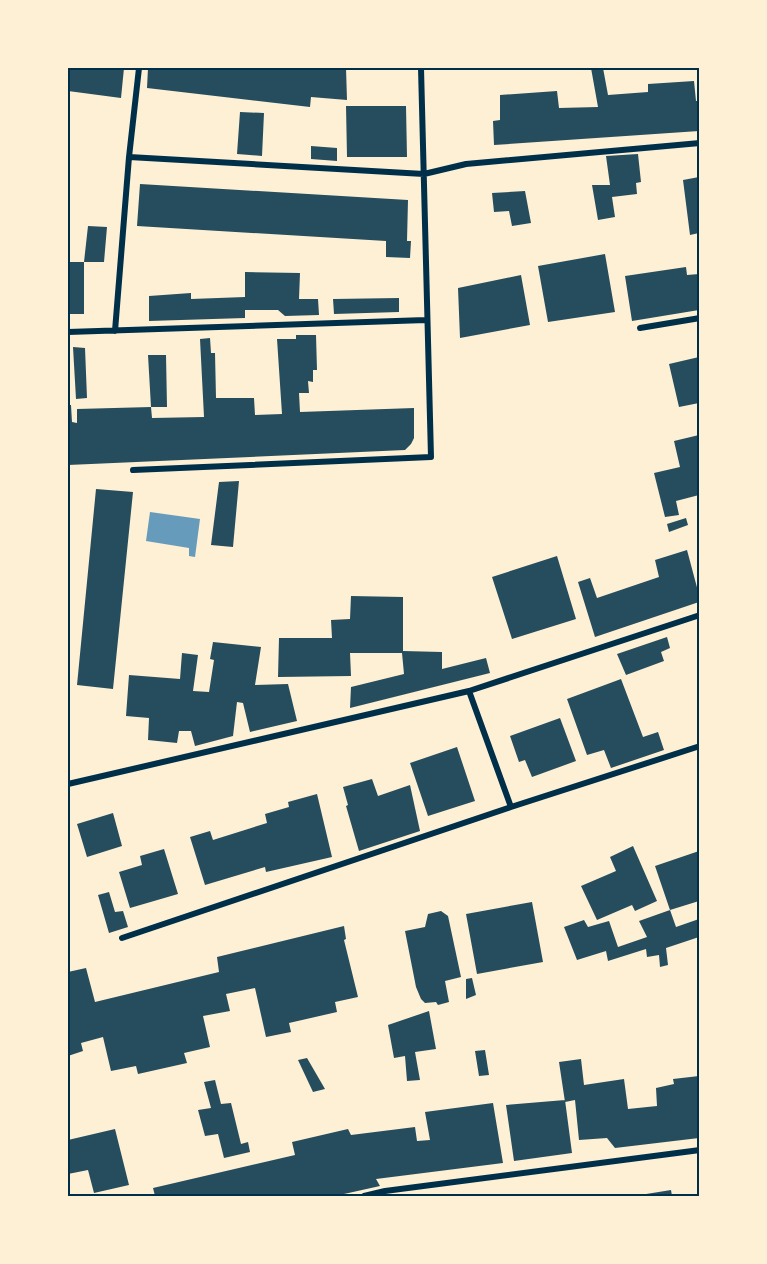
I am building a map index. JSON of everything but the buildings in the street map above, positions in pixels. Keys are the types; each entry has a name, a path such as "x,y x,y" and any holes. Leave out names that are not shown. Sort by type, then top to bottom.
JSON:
{"street":[{"path":"115,331 129,157 139,68"},
{"path":"133,470 431,457 421,68"},
{"path":"129,157 424,174 466,164 699,143"},
{"path":"640,328 699,318"},
{"path":"68,332 426,320"},
{"path":"68,784 470,692 699,615"},
{"path":"470,692 511,807"},
{"path":"122,938 699,746"},
{"path":"364,1197 385,1191 699,1150"}],"water":[{"path":"150,512 200,519 195,557 189,556 189,548 146,541"}]}
